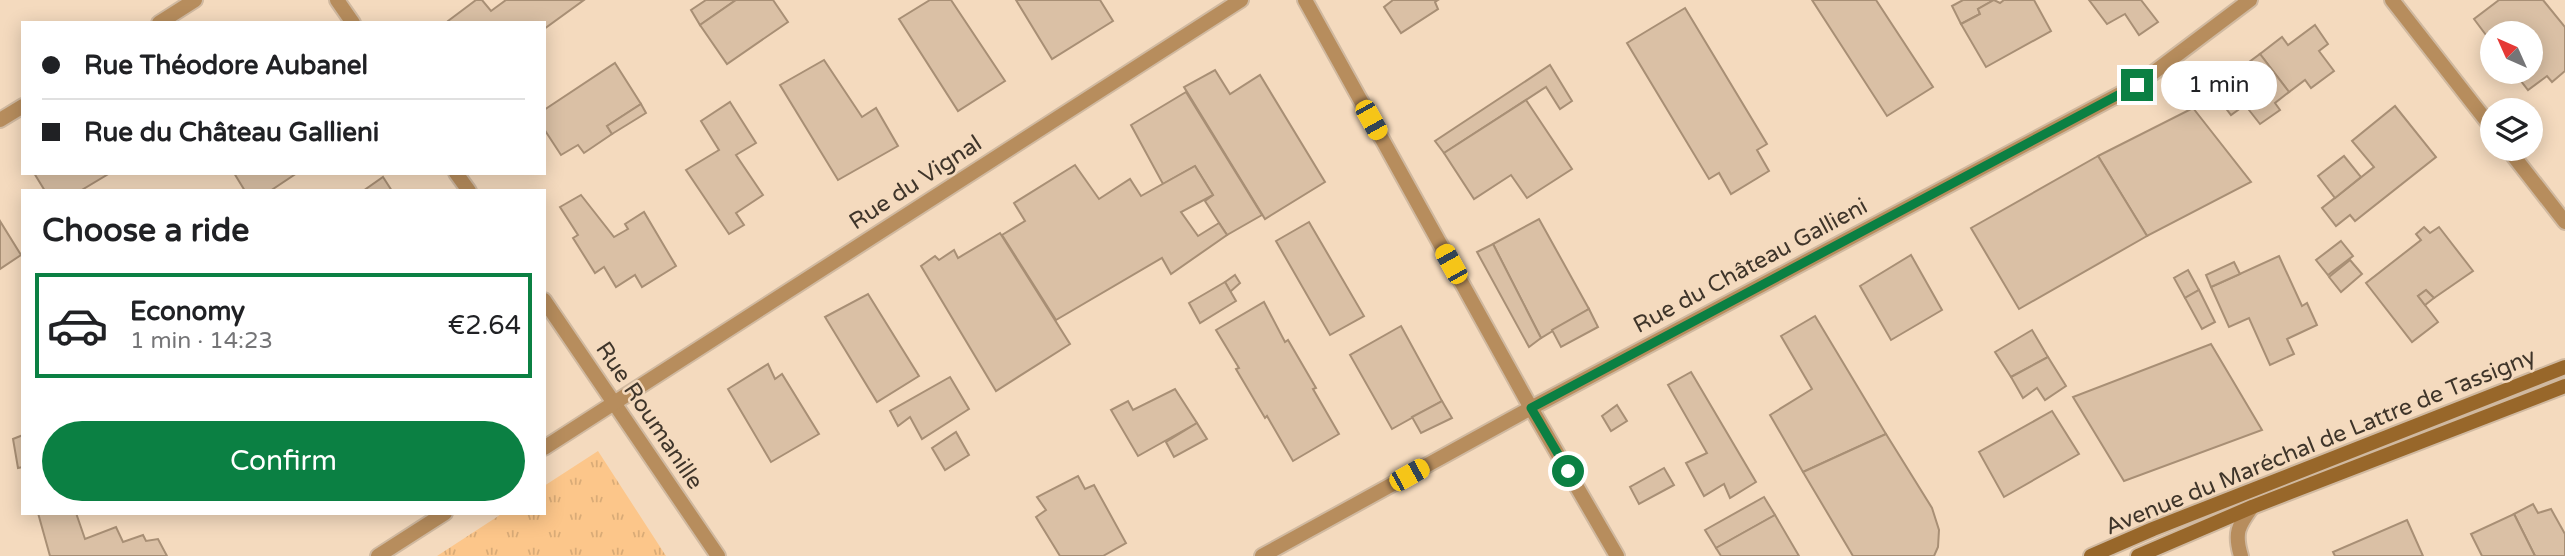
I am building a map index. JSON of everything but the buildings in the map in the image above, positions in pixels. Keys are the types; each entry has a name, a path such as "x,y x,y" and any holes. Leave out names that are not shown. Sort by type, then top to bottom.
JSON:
{"main road":[{"name":"Avenue du Maréchal de Lattre de Tassigny","path":"2091,556 2153,529 2565,367"},
{"name":"Avenue du Maréchal de Lattre de Tassigny","path":"2138,556 2252,507 2565,386"}],"street":[{"path":"162,21 195,0"},
{"path":"337,0 352,21"},
{"name":"Rue du Vignal","path":"546,447 1241,0"},
{"path":"1305,0 1531,408 1617,556"},
{"name":"Rue du Château Gallieni","path":"1262,556 1531,408 2137,85 2250,0"},
{"path":"2392,0 2480,113"},
{"path":"0,120 21,107"},
{"path":"2517,161 2565,222"},
{"name":"Rue Roumanille","path":"546,303 718,556"},
{"path":"2241,556 2236,539 2241,522 2252,507"},
{"path":"379,556 442,515"}],"green space":[{"path":"598,451 666,556 437,556 500,515 546,515 546,485"}],"route":[{"path":"1568,471 1531,408 2137,85"}]}
